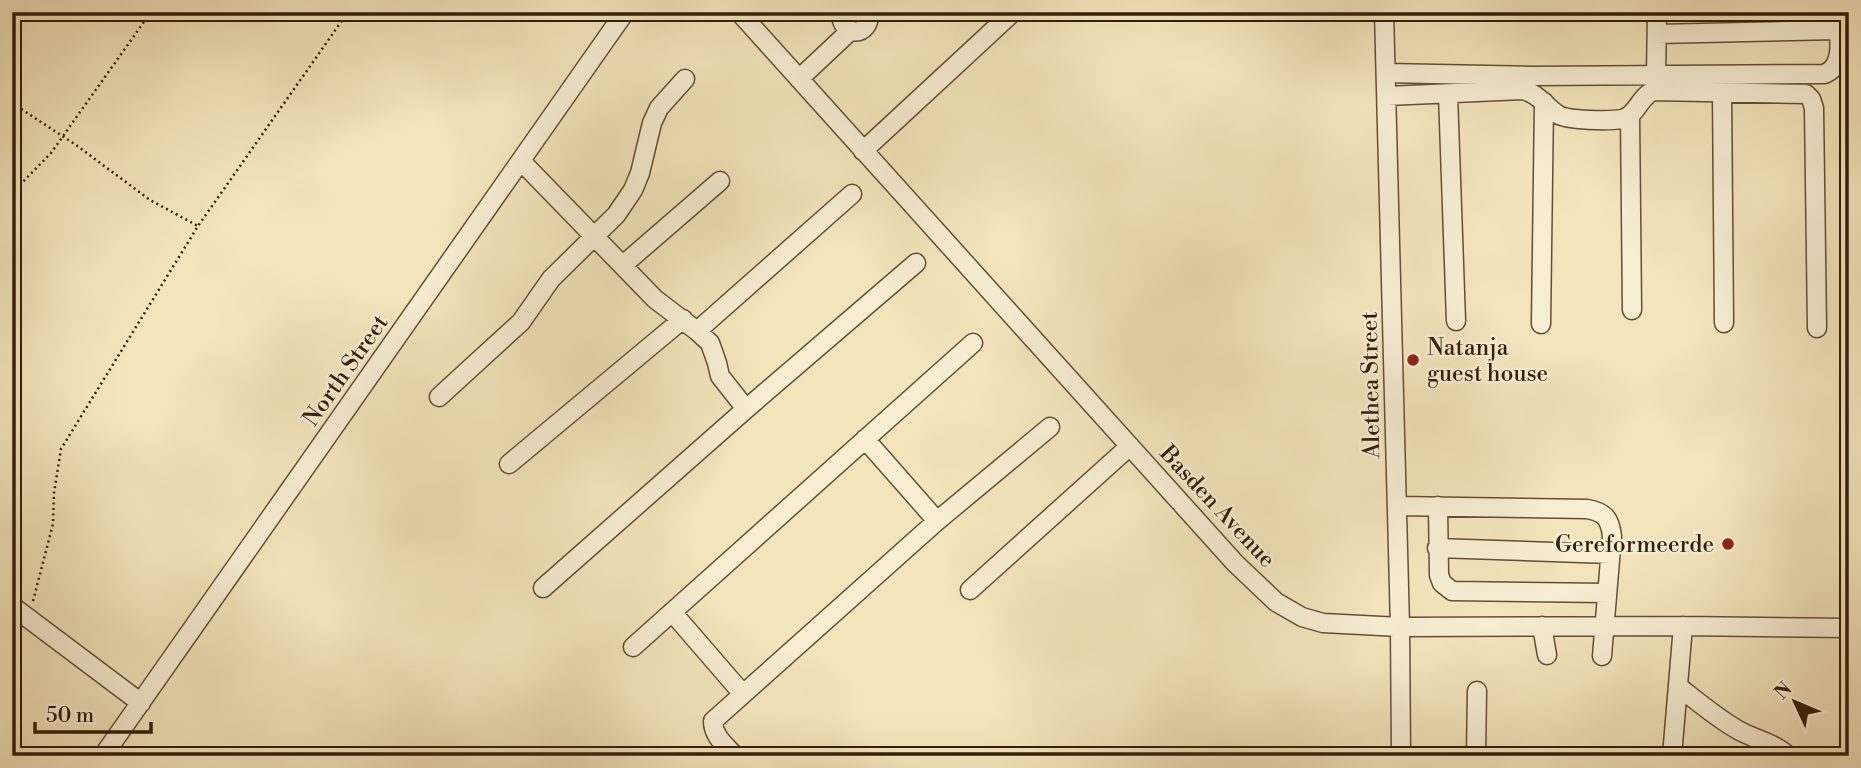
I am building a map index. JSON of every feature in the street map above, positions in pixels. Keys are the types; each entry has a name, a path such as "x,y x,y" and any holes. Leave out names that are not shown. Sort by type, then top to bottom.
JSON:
{"street":[{"name":"North Street","path":"103,756 625,12"},
{"name":"Basden Avenue","path":"739,12 1235,563 1276,602 1302,617 1323,623 1400,626 1849,628"},
{"path":"795,74 844,22 859,31 866,27 870,21 869,12"},
{"path":"863,151 1013,12"},
{"name":"Alethea Street","path":"1384,12 1401,756"},
{"path":"1656,76 1657,12"},
{"path":"1386,73 1532,76 1824,74 1833,71 1837,66 1839,54 1838,21 1657,34"},
{"path":"439,397 521,322 551,279 616,215 633,190 640,173 652,123 659,108 685,79"},
{"path":"1387,96 1522,90 1530,91 1557,114 1566,118 1620,119 1630,115 1650,92 1806,94 1814,106 1817,328"},
{"path":"1722,93 1724,323"},
{"path":"1448,94 1456,321"},
{"path":"1541,324 1544,102"},
{"path":"1630,115 1632,310"},
{"path":"521,161 655,299 710,343 720,376 746,409"},
{"path":"623,265 720,181"},
{"path":"698,331 852,194"},
{"path":"543,588 916,263"},
{"path":"509,464 683,319"},
{"path":"633,647 974,343"},
{"path":"735,756 716,736 712,721 937,521 1050,427"},
{"path":"865,439 937,521"},
{"path":"970,590 1130,446"},
{"path":"1397,506 1597,510 1608,518 1611,524 1610,554 1602,656"},
{"path":"1438,506 1439,575 1452,591 1607,593"},
{"path":"1437,548 1610,554"},
{"path":"12,606 141,703"},
{"path":"672,612 742,693"},
{"path":"1542,626 1547,655"},
{"path":"1672,756 1683,626"},
{"path":"1679,687 1720,719 1788,756"},
{"path":"1476,756 1477,691"}],"path":[{"path":"12,193 63,138 151,12"},
{"path":"28,618 53,524 54,493 61,449 198,226 348,12"},
{"path":"12,103 76,145 150,200 198,226"}],"place":[{"name":"Natanja guest house","path":"1413,360"},
{"name":"Gereformeerde","path":"1728,544"}]}
